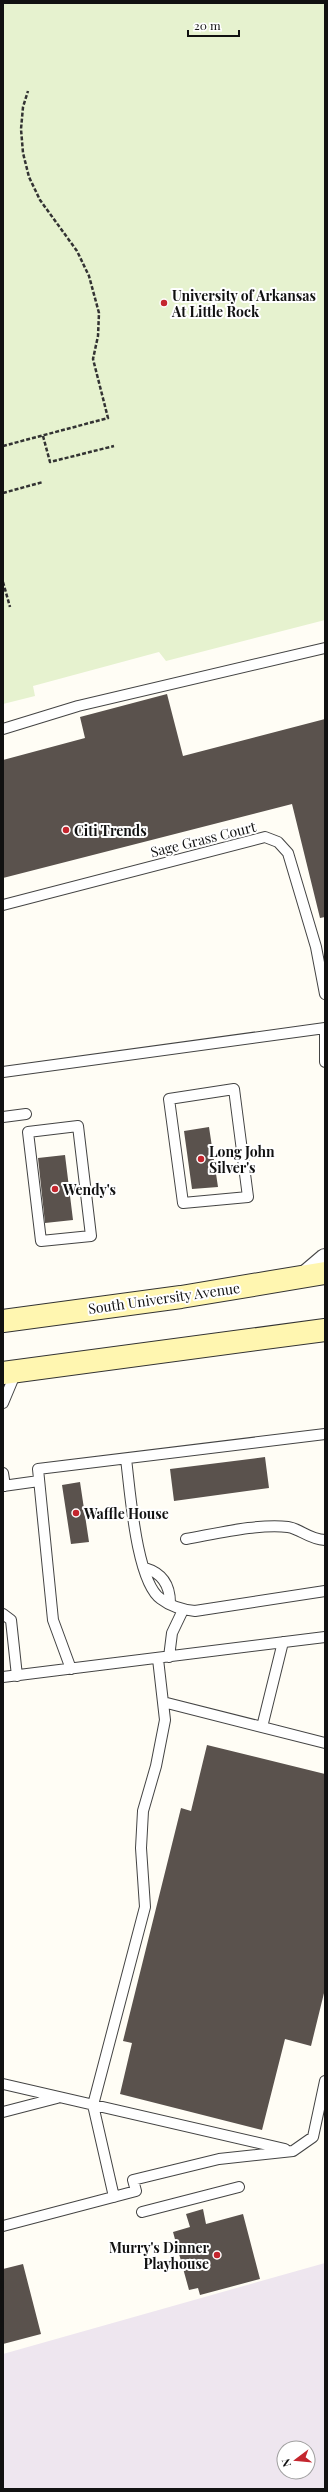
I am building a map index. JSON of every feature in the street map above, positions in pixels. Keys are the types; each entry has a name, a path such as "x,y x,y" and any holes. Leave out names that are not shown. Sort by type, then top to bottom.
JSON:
{"main road":[{"name":"South University Avenue","path":"3,1321 181,1297 315,1275"},
{"path":"10,1373 325,1330"}],"street":[{"path":"315,1275 325,1258"}],"lane":[{"path":"3,729 78,706 325,648"},
{"name":"Sage Grass Court","path":"3,905 265,837 278,842 288,854 316,947 325,994"},
{"path":"3,1072 325,1028 325,1062"},
{"path":"234,1089 248,1197 183,1203 169,1099 234,1089"},
{"path":"3,1117 26,1114"},
{"path":"78,1126 91,1236 42,1240 28,1132 78,1126"},
{"path":"3,1403 10,1373"},
{"path":"72,1669 53,1620 38,1470 325,1434"},
{"path":"126,1458 140,1555 147,1581 160,1599 183,1610 195,1611 325,1591"},
{"path":"3,1472 4,1486 39,1481"},
{"path":"186,1539 271,1526 294,1528 312,1539 325,1540"},
{"path":"170,1657 172,1633 183,1610"},
{"path":"3,1614 11,1620 17,1676"},
{"path":"3,1677 170,1657 325,1636"},
{"path":"262,1727 283,1642"},
{"path":"114,2197 93,2105 145,1907 141,1848 143,1811 156,1766 165,1720 158,1658"},
{"path":"163,1702 325,1743"},
{"path":"3,2226 136,2191 133,2180 219,2159 293,2151 313,2137 325,2081"},
{"path":"3,2084 293,2151"},
{"path":"3,2112 59,2097"},
{"path":"142,2212 239,2188"}],"path":[{"path":"3,446 35,436 43,436 108,418 93,359 99,326 97,303 84,262 47,212 29,177 23,153 21,129 23,107 28,91"},
{"path":"43,436 50,462 114,446"},
{"path":"3,493 43,482"},
{"path":"3,582 10,607"}],"shaded area":[{"path":"325,2263 325,2489 3,2489 3,2354"}],"green space":[{"name":"University of Arkansas At Little Rock","path":"3,3 325,3 325,620 166,661 159,652 33,686 35,696 3,704"}],"building":[{"path":"167,694 183,756 325,719 325,917 320,918 292,804 3,878 3,760 85,738 80,717"},
{"name":"Long John Silver's","path":"209,1127 218,1187 192,1189 184,1131"},
{"name":"Wendy's","path":"65,1155 73,1220 45,1223 38,1158"},
{"path":"265,1457 269,1488 174,1501 170,1469"},
{"name":"Waffle House","path":"80,1482 89,1542 71,1544 62,1485"},
{"path":"207,1745 325,1774 325,1989 311,2046 285,2039 262,2130 120,2094 132,2043 123,2041 181,1808 191,1811"},
{"name":"Murry's Dinner Playhouse","path":"203,2209 206,2224 243,2214 260,2279 200,2295 198,2288 189,2290 173,2232 190,2227 186,2214"},
{"path":"23,2264 41,2334 3,2344 3,2269"}],"place":[{"name":"University of Arkansas At Little Rock","path":"164,303"},
{"name":"Citi Trends","path":"66,830"},
{"name":"Long John Silver's","path":"201,1159"},
{"name":"Wendy's","path":"55,1189"},
{"name":"Waffle House","path":"76,1513"},
{"name":"Murry's Dinner Playhouse","path":"217,2255"}]}
